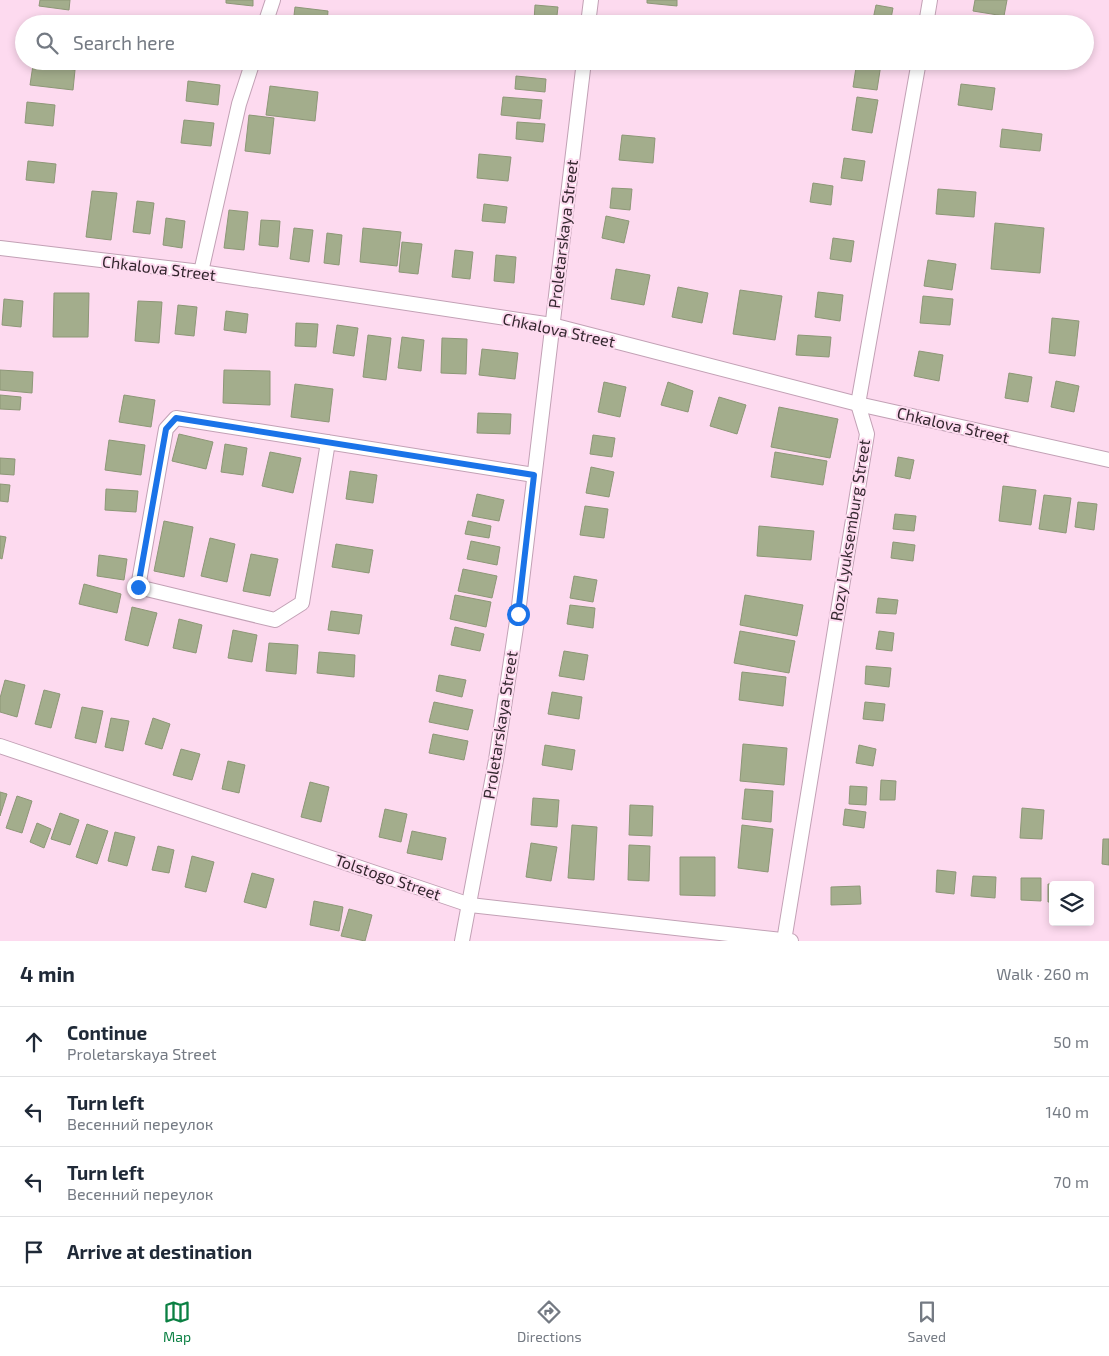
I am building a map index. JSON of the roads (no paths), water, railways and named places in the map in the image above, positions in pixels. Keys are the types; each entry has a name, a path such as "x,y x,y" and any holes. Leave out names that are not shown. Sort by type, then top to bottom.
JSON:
{"street":[{"path":"268,15 273,0"},
{"path":"589,15 591,0"},
{"path":"928,15 930,0"},
{"path":"201,272 239,104 250,70"},
{"name":"Proletarskaya Street","path":"462,941 499,740 518,614 583,70"},
{"name":"Rozy Lyuksemburg Street","path":"784,941 867,434 858,404 917,70"},
{"name":"Chkalova Street","path":"0,248 201,272 552,325 858,404 1109,460"},
{"path":"328,442 302,603 275,620 138,587 166,429 176,418 328,442 534,475"},
{"name":"Tolstogo Street","path":"0,746 470,905 791,941"}]}
